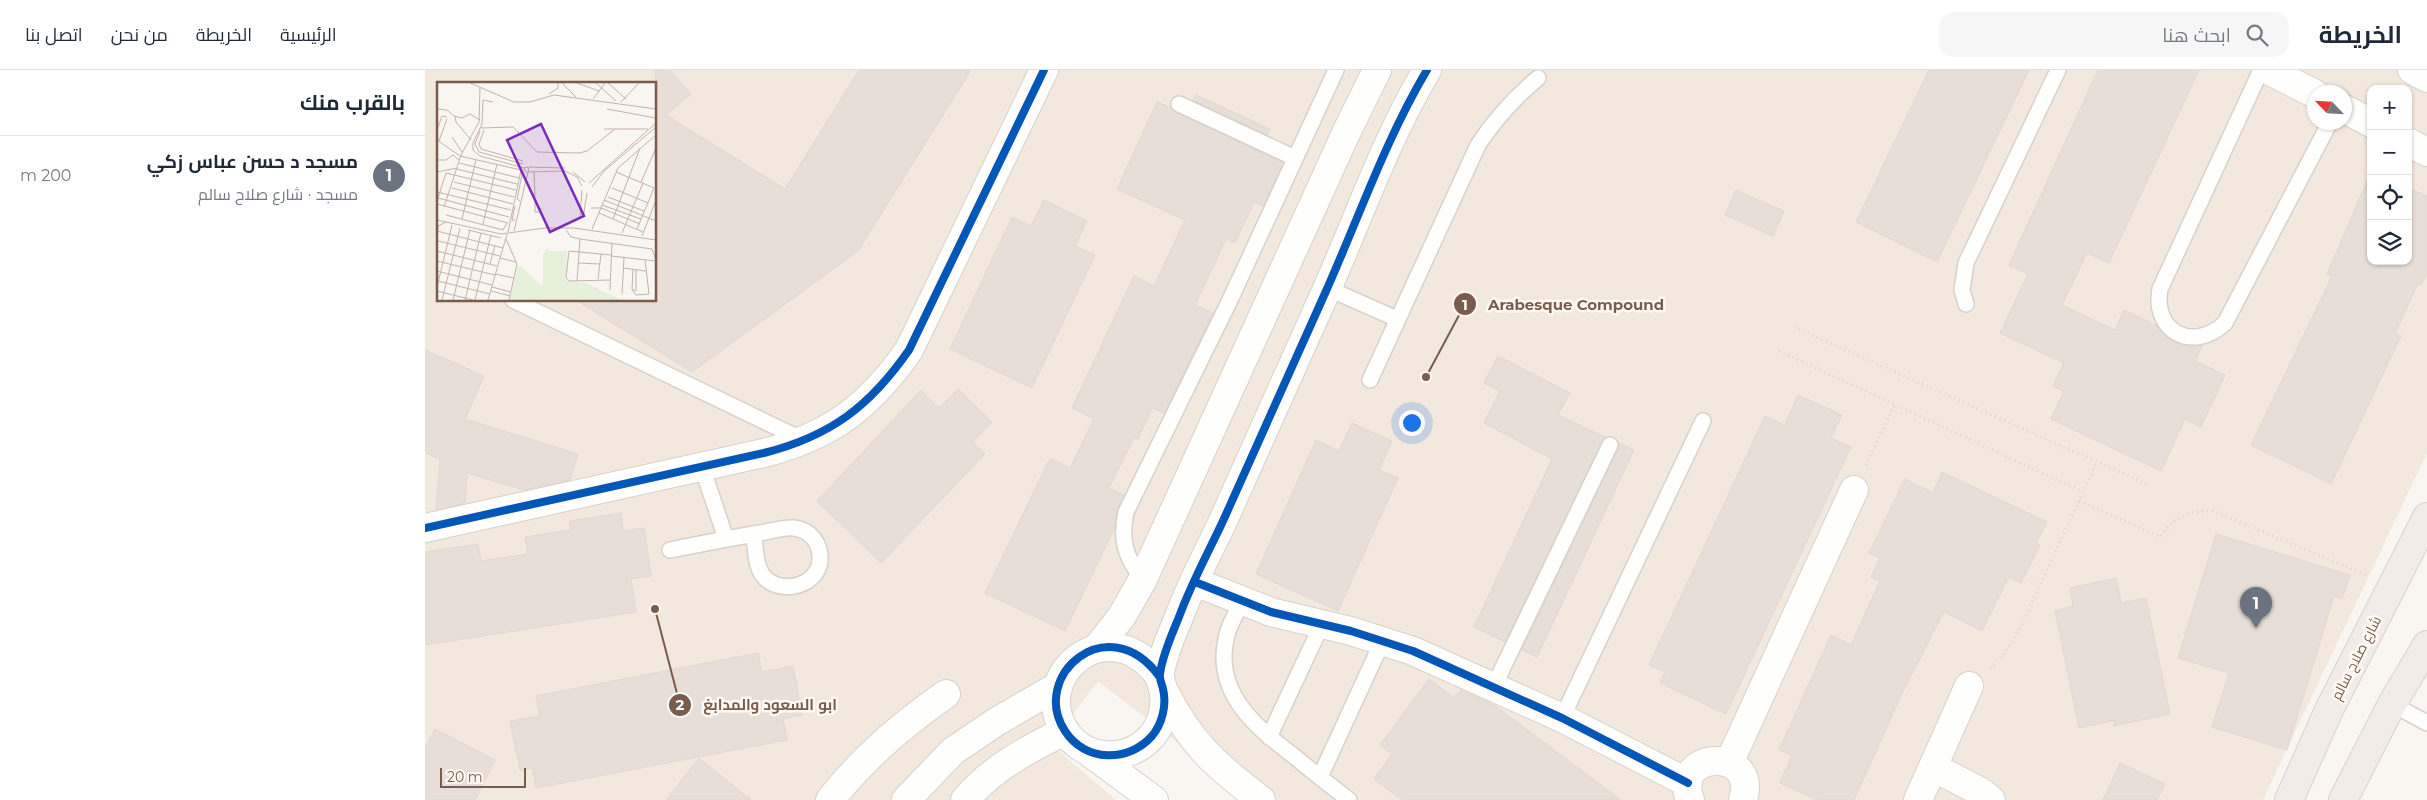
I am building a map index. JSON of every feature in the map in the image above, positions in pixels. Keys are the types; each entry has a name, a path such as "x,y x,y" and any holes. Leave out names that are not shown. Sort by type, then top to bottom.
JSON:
{"highway":[{"name":"شارع صلاح سالم","path":"2289,800 2329,710 2427,517"},
{"path":"2343,800 2392,704 2427,645"}],"street":[{"path":"425,528 783,448 804,441 835,425 864,404 889,379 909,350 1044,70"},
{"path":"1154,800 1075,742 1065,731 1058,717 1056,702 1058,686 1064,673 1073,662 1097,648 1122,616 1143,579 1377,70"},
{"path":"1087,751 1101,755 1131,752 1144,744 1154,734 1161,720 1164,706 1161,684 1177,622 1400,122 1427,70"},
{"path":"2268,70 2307,90"},
{"path":"2412,70 2427,78"},
{"path":"1361,102 1400,122"},
{"path":"2352,113 2367,121"},
{"path":"2412,144 2427,152"},
{"path":"1729,762 1855,490"},
{"path":"1195,582 1271,612 1383,640 1413,651 1563,718 1689,792 1691,773 1699,765 1708,761 1719,760 1729,762 1738,769 1743,778 1745,788 1743,800"},
{"path":"1097,648 1115,647 1133,651 1148,662 1177,716 1206,755 1261,800"},
{"path":"906,800 953,751 996,722 1058,686"},
{"path":"1918,800 1969,686"},
{"path":"830,800 849,776 883,742 946,694"},
{"path":"965,800 976,787 1019,754 1065,731"},
{"path":"1933,767 1981,792 1991,800"}],"lane":[{"path":"1143,579 1126,555 1123,527 1126,512 1230,300 1336,70"},
{"path":"1966,304 1962,290 1966,263 2058,70"},
{"path":"2261,70 2160,289 2158,300 2159,312 2173,330 2189,337 2206,337 2225,323 2326,130"},
{"path":"1370,380 1478,145 1495,120 1515,98 1538,78"},
{"path":"1179,104 1295,158"},
{"path":"1327,288 1397,319"},
{"path":"515,301 804,441"},
{"path":"1563,718 1703,421"},
{"path":"1494,686 1610,444"},
{"path":"702,467 726,539"},
{"path":"670,550 726,539 754,534 793,528 808,533 818,544 821,554 820,565 815,574 808,581 788,588 776,585 766,579 759,569 754,534"},
{"path":"1243,601 1226,638 1224,658 1226,677 1233,695 1241,709 1269,737 1349,800"},
{"path":"1269,737 1322,624"},
{"path":"1321,777 1383,640"},
{"path":"2392,704 2427,723"}],"path":[{"path":"1794,327 2147,484"},
{"path":"1779,351 2083,492"},
{"path":"1855,490 1895,404"},
{"path":"1969,686 1995,665 2013,642 2097,462"},
{"path":"2079,501 2160,537 2171,522 2187,514 2213,511 2392,586"}],"shaded area":[{"path":"425,70 2427,70 2427,453 2263,800 1252,800 1098,681 1050,744 1116,800 425,800"}],"building":[{"path":"655,70 670,70 691,94 666,115 785,189 859,70 971,70 858,251 692,372 578,301 656,301"},
{"path":"1929,70 2029,70 1937,262 1856,222"},
{"path":"2098,70 2199,70 2109,263 2087,253 2062,305 2115,330 2124,310 2156,325 2163,334 2174,342 2188,346 2202,346 2195,361 2225,375 2201,427 2185,419 2161,471 2051,419 2064,391 2053,386 2064,363 2000,333 2028,274 2009,265"},
{"path":"1196,95 1270,129 1267,135 1193,100"},
{"path":"1157,102 1283,163 1263,206 1254,202 1235,243 1226,239 1195,305 1213,313 1164,413 1152,408 1138,439 1134,438 1109,488 1124,495 1117,510 1114,529 1065,631 985,593 1050,458 1070,468 1094,419 1072,408 1134,276 1154,286 1185,220 1117,189"},
{"path":"2367,181 2367,265 2412,265 2412,190 2427,196 2427,272 2421,285 2418,283 2395,334 2401,336 2331,484 2251,445 2332,276 2327,274"},
{"path":"1736,190 1784,211 1773,236 1725,215"},
{"path":"1044,200 1087,221 1075,246 1095,255 1032,388 950,349 1012,217 1031,226"},
{"path":"425,350 484,376 465,419 578,454 570,480 524,490 467,473 465,503 436,510 440,459 425,453"},
{"path":"1498,356 1570,393 1558,415 1605,437 1505,642 1474,627 1552,459 1484,423 1500,391 1484,383"},
{"path":"958,389 992,422 973,442 985,454 881,563 817,501 921,390 939,408"},
{"path":"1798,395 1842,415 1831,438 1851,447 1726,714 1660,683 1665,672 1649,665 1765,416 1785,425"},
{"path":"1352,423 1392,441 1379,470 1398,478 1338,611 1256,574 1316,440 1339,451"},
{"path":"1619,443 1634,450 1537,657 1522,650 1618,449"},
{"path":"1942,472 2047,522 2036,543 2040,545 2021,583 2009,577 1982,631 1944,612 1904,689 1854,800 1818,800 1780,783 1792,755 1779,750 1831,635 1851,645 1880,581 1871,577 1880,558 1869,553 1905,479 1933,493"},
{"path":"621,513 623,531 644,528 651,576 631,579 636,612 425,645 425,552 478,544 481,561 528,554 525,537 570,530 570,521"},
{"path":"2216,534 2350,575 2342,599 2334,596 2287,750 2212,727 2229,673 2178,658"},
{"path":"2116,578 2121,603 2146,598 2170,714 2113,726 2116,720 2079,728 2055,611 2073,606 2070,588"},
{"path":"758,653 762,672 793,666 802,715 783,719 787,740 536,788 532,768 520,770 510,721 540,716 536,696"},
{"path":"1429,679 1454,698 1461,690 1494,705 1621,800 1402,800 1374,779 1392,754 1380,745"},
{"path":"435,729 495,760 475,800 425,800 425,748"},
{"path":"699,758 751,800 666,800"},
{"path":"2120,763 2165,784 2157,800 2103,800"}],"cycle path":[{"path":"425,528 764,453 809,438 847,416 864,403 894,370 909,350 1044,70"},
{"path":"1159,676 1139,656 1118,648 1097,649 1079,657 1065,671 1057,690 1057,710 1065,731 1073,741 1084,749 1107,755 1131,751 1142,745 1159,726 1163,714 1164,701 1160,678 1161,667 1184,605 1335,271 1397,125 1427,70"},
{"path":"1195,582 1271,612 1351,631 1413,651 1562,718 1688,783"}],"place":[{"name":"Arabesque Compound","path":"1426,377"},
{"name":"ابو السعود والمدابغ","path":"655,609"},
{"name":"مسجد د حسن عباس زكي","path":"2256,628"}]}
